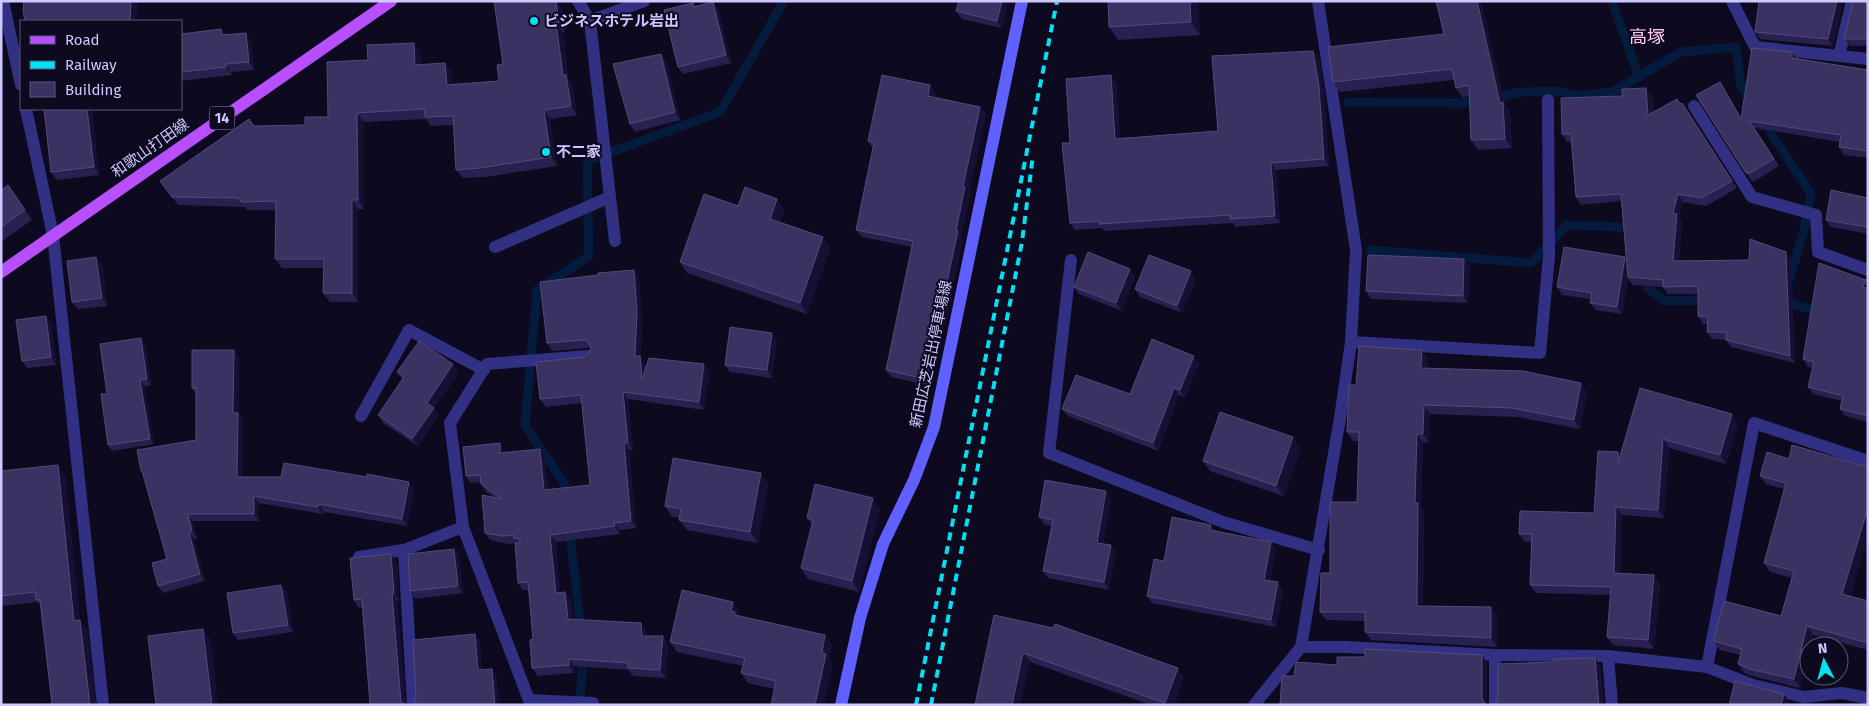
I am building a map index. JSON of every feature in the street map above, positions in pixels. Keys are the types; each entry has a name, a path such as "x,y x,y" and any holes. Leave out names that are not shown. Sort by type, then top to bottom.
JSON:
{"main road":[{"name":"和歌山打田線","path":"1,272 391,1"},
{"name":"新田広芝岩出停車場線","path":"841,705 860,618 883,544 914,480 934,427 1022,1"}],"street":[{"path":"3,1 20,80"},
{"path":"578,1 590,21 615,241"},
{"path":"590,21 644,1"},
{"path":"1254,705 1301,648 1319,550 1351,342 1356,250 1318,1"},
{"path":"1732,1 1755,47 1868,59"},
{"path":"1839,56 1852,1"},
{"path":"1351,342 1540,353 1549,256 1548,100"},
{"path":"1694,106 1752,197 1816,214 1818,252 1868,270"},
{"path":"26,110 53,235 103,705"},
{"path":"495,247 610,197"},
{"path":"1071,260 1049,453 1223,522 1319,550"},
{"path":"361,416 409,330 484,370"},
{"path":"588,356 487,364 450,424 463,527 529,700 581,701 593,703 593,705"},
{"path":"1707,667 1754,423 1868,461"},
{"path":"360,556 404,550 463,527"},
{"path":"404,550 413,705"},
{"path":"1301,648 1346,647 1495,655 1608,656 1707,667 1753,685 1804,697 1842,694 1868,698"},
{"path":"1495,655 1495,705"},
{"path":"1608,656 1612,705"}],"building":[{"path":"24,1 131,1 130,20 25,20"},
{"path":"494,1 556,1 559,23 556,23 563,75 566,75 571,106 544,110 551,157 456,170 453,116 425,117 424,109 357,113 358,200 352,200 352,293 323,293 324,259 275,259 276,201 241,202 239,198 172,197 160,181 249,119 254,126 305,125 305,117 328,117 327,62 368,60 367,45 414,43 415,65 445,63 447,85 499,81 497,65 503,64"},
{"path":"959,1 1002,1 997,21 956,11"},
{"path":"1108,1 1190,1 1191,22 1109,27"},
{"path":"1436,1 1477,1 1500,103 1503,102 1505,139 1471,140 1469,85 1456,88 1452,69 1333,82 1328,47 1444,34"},
{"path":"1759,1 1837,1 1828,39 1755,32"},
{"path":"1853,1 1868,2 1868,39 1844,39"},
{"path":"713,2 726,55 678,67 664,10 693,3 694,7"},
{"path":"221,29 222,35 246,33 249,62 226,64 226,67 182,72 182,34"},
{"path":"1752,48 1792,52 1792,58 1868,70 1868,151 1839,147 1841,135 1749,121 1774,159 1748,174 1748,172 1746,173 1696,95 1720,82 1741,119"},
{"path":"1313,51 1319,86 1324,159 1271,163 1275,216 1230,219 1230,215 1099,224 1100,221 1070,223 1062,143 1070,143 1066,79 1111,75 1115,139 1218,131 1212,56"},
{"path":"661,54 675,112 630,124 613,64"},
{"path":"882,75 930,85 928,96 980,107 963,187 965,187 956,231 958,231 926,379 886,370 913,241 856,230 874,143 868,141"},
{"path":"1646,88 1648,115 1677,99 1680,104 1682,103 1732,181 1701,198 1678,194 1673,213 1677,214 1673,261 1749,260 1750,239 1786,252 1790,356 1726,340 1726,332 1707,332 1708,317 1698,316 1698,286 1663,287 1663,280 1628,277 1621,194 1576,197 1571,134 1562,134 1561,98 1622,96 1622,89"},
{"path":"44,110 87,110 94,167 51,172"},
{"path":"8,185 25,210 1,227 1,190"},
{"path":"745,187 777,199 770,219 823,237 800,303 680,262 704,194 738,206"},
{"path":"1831,190 1868,198 1868,227 1826,220"},
{"path":"1564,247 1625,257 1617,307 1590,303 1592,293 1557,287"},
{"path":"1088,252 1130,269 1116,303 1074,287"},
{"path":"1149,255 1191,271 1177,306 1135,289"},
{"path":"1368,255 1464,259 1463,296 1366,291"},
{"path":"96,257 102,298 72,302 67,261"},
{"path":"1819,263 1866,280 1863,287 1868,289 1868,416 1840,409 1843,396 1808,387 1814,362 1803,359"},
{"path":"634,270 637,312 635,356 640,356 642,379 649,358 704,364 699,402 623,392 628,442 624,443 631,521 614,523 615,526 550,535 556,593 565,592 568,619 641,623 642,636 663,636 660,670 628,668 628,663 569,659 569,665 532,668 530,640 533,639 528,582 518,583 515,543 520,543 520,539 514,538 514,535 503,536 485,533 482,495 502,499 481,484 480,475 466,476 463,447 500,443 500,453 540,449 544,490 590,485 581,395 540,399 536,362 584,357 590,352 591,347 587,341 583,340 547,343 540,282 598,275 598,273"},
{"path":"46,316 51,357 22,361 16,320"},
{"path":"730,327 772,333 767,370 725,365"},
{"path":"141,338 147,379 140,380 150,439 108,445 101,394 107,394 100,344"},
{"path":"1152,339 1194,356 1180,390 1174,388 1153,443 1062,409 1076,375 1130,394"},
{"path":"419,341 453,364 427,403 434,408 412,439 378,415 404,377 397,372"},
{"path":"1359,346 1422,350 1421,368 1523,371 1581,383 1574,420 1512,408 1424,405 1423,434 1417,434 1415,503 1418,503 1417,606 1491,607 1491,638 1365,632 1365,612 1320,612 1321,573 1330,573 1330,502 1357,502 1359,432 1347,432 1349,385 1356,385"},
{"path":"192,350 234,350 233,413 238,413 237,477 281,477 284,463 367,477 367,474 409,482 402,519 319,504 318,507 254,496 254,514 188,514 192,531 189,532 200,574 158,586 152,563 167,559 141,471 137,450 196,440 196,388 192,388"},
{"path":"1640,388 1732,414 1720,455 1663,439 1658,510 1616,507 1614,573 1654,575 1648,640 1607,637 1611,587 1530,585 1532,534 1519,534 1520,511 1594,513 1598,451 1618,452 1618,463"},
{"path":"1220,412 1293,437 1276,486 1203,461"},
{"path":"1792,445 1868,467 1868,511 1842,594 1868,601 1868,643 1849,638 1849,636 1807,626 1805,636 1799,636 1799,659 1794,679 1749,669 1738,664 1742,649 1713,641 1724,601 1781,616 1794,571 1764,563 1786,483 1760,476 1767,452 1789,459"},
{"path":"673,458 761,473 750,532 679,520 681,509 665,506"},
{"path":"58,465 74,621 80,620 90,705 41,705 52,704 40,600 36,600 35,592 1,596 1,471"},
{"path":"1045,480 1106,491 1097,543 1111,545 1104,582 1043,571 1053,520 1039,517"},
{"path":"815,484 873,498 852,581 801,568 813,520 807,518"},
{"path":"1172,517 1211,525 1210,530 1271,542 1264,580 1278,582 1271,620 1147,596 1154,559 1164,561"},
{"path":"454,549 458,586 410,591 408,554"},
{"path":"391,554 394,593 392,593 401,702 407,705 370,705 362,599 354,600 350,558"},
{"path":"281,585 288,625 233,633 227,593"},
{"path":"682,590 733,602 731,611 735,612 735,615 825,635 822,653 826,654 815,705 771,705 776,681 741,673 745,658 670,642"},
{"path":"994,615 1053,628 1055,624 1178,668 1165,703 1023,653 1012,705 975,705"},
{"path":"203,629 212,705 156,705 148,636"},
{"path":"475,634 478,670 492,669 495,705 411,705 416,698 413,640"},
{"path":"1365,649 1482,655 1482,698 1487,705 1280,704 1282,676 1294,676 1296,662 1337,665 1337,657 1365,657"},
{"path":"1595,658 1599,705 1492,705 1497,702 1498,698 1498,664 1553,662 1553,659"},
{"path":"1735,681 1784,694 1781,705 1729,705"}],"waterway":[{"path":"566,498 564,483 525,425 537,290 589,256 587,161 720,112 784,1"},
{"path":"1612,1 1639,77"},
{"path":"1493,98 1521,92 1559,91 1579,96 1612,92 1681,52 1736,47 1741,86 1751,102"},
{"path":"1348,102 1465,103 1480,100"},
{"path":"1763,121 1811,193 1804,230 1788,283"},
{"path":"1371,250 1531,263 1567,225 1623,227 1634,231"},
{"path":"1649,273 1647,287 1664,301 1708,300"},
{"path":"1781,301 1822,312"},
{"path":"569,528 581,630"},
{"path":"580,705 583,655"}],"railway":[{"path":"916,705 1057,1"},
{"path":"931,705 1022,242 1033,155"}],"place":[{"name":"ビジネスホテル岩出","path":"534,21"},
{"name":"不二家","path":"546,152"}],"district":[{"name":"高塚","path":"1647,37"}]}
